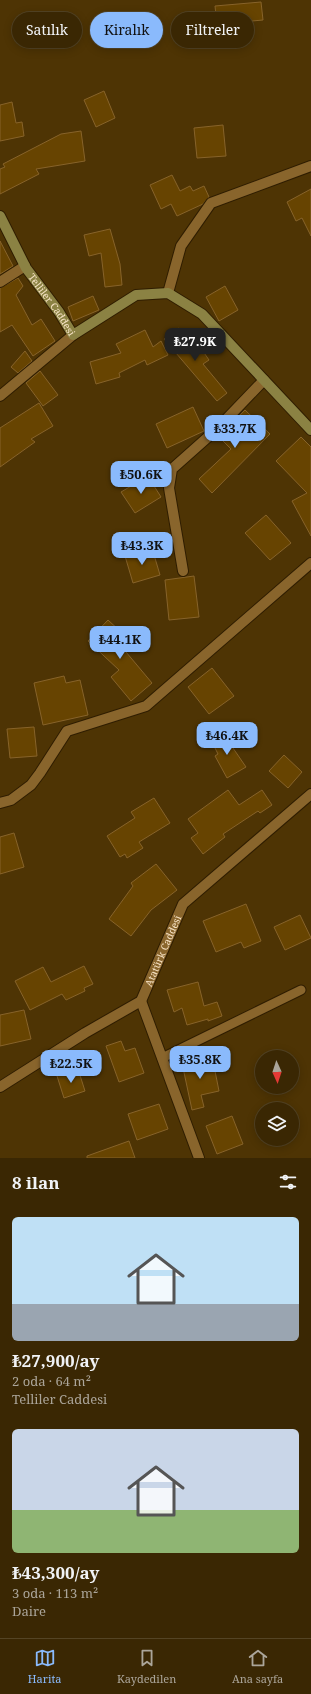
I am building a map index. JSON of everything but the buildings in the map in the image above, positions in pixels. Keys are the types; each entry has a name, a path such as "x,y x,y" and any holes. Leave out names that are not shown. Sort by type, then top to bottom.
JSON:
{"street":[{"path":"311,166 211,203 181,246 168,294 202,314 311,430"},
{"name":"Telliler Caddesi","path":"0,216 25,266 59,312 73,335 136,295 168,294"},
{"path":"0,282 25,266"},
{"path":"0,396 73,335"},
{"path":"184,571 169,488 172,469 217,429 264,380"},
{"path":"0,803 11,800 31,785 67,731 146,706 311,562"},
{"name":"Atatürk Caddesi","path":"141,1001 183,904 311,794"},
{"path":"0,1087 85,1033 141,1001 199,1158"}],"lane":[{"path":"162,1058 301,990"}]}
